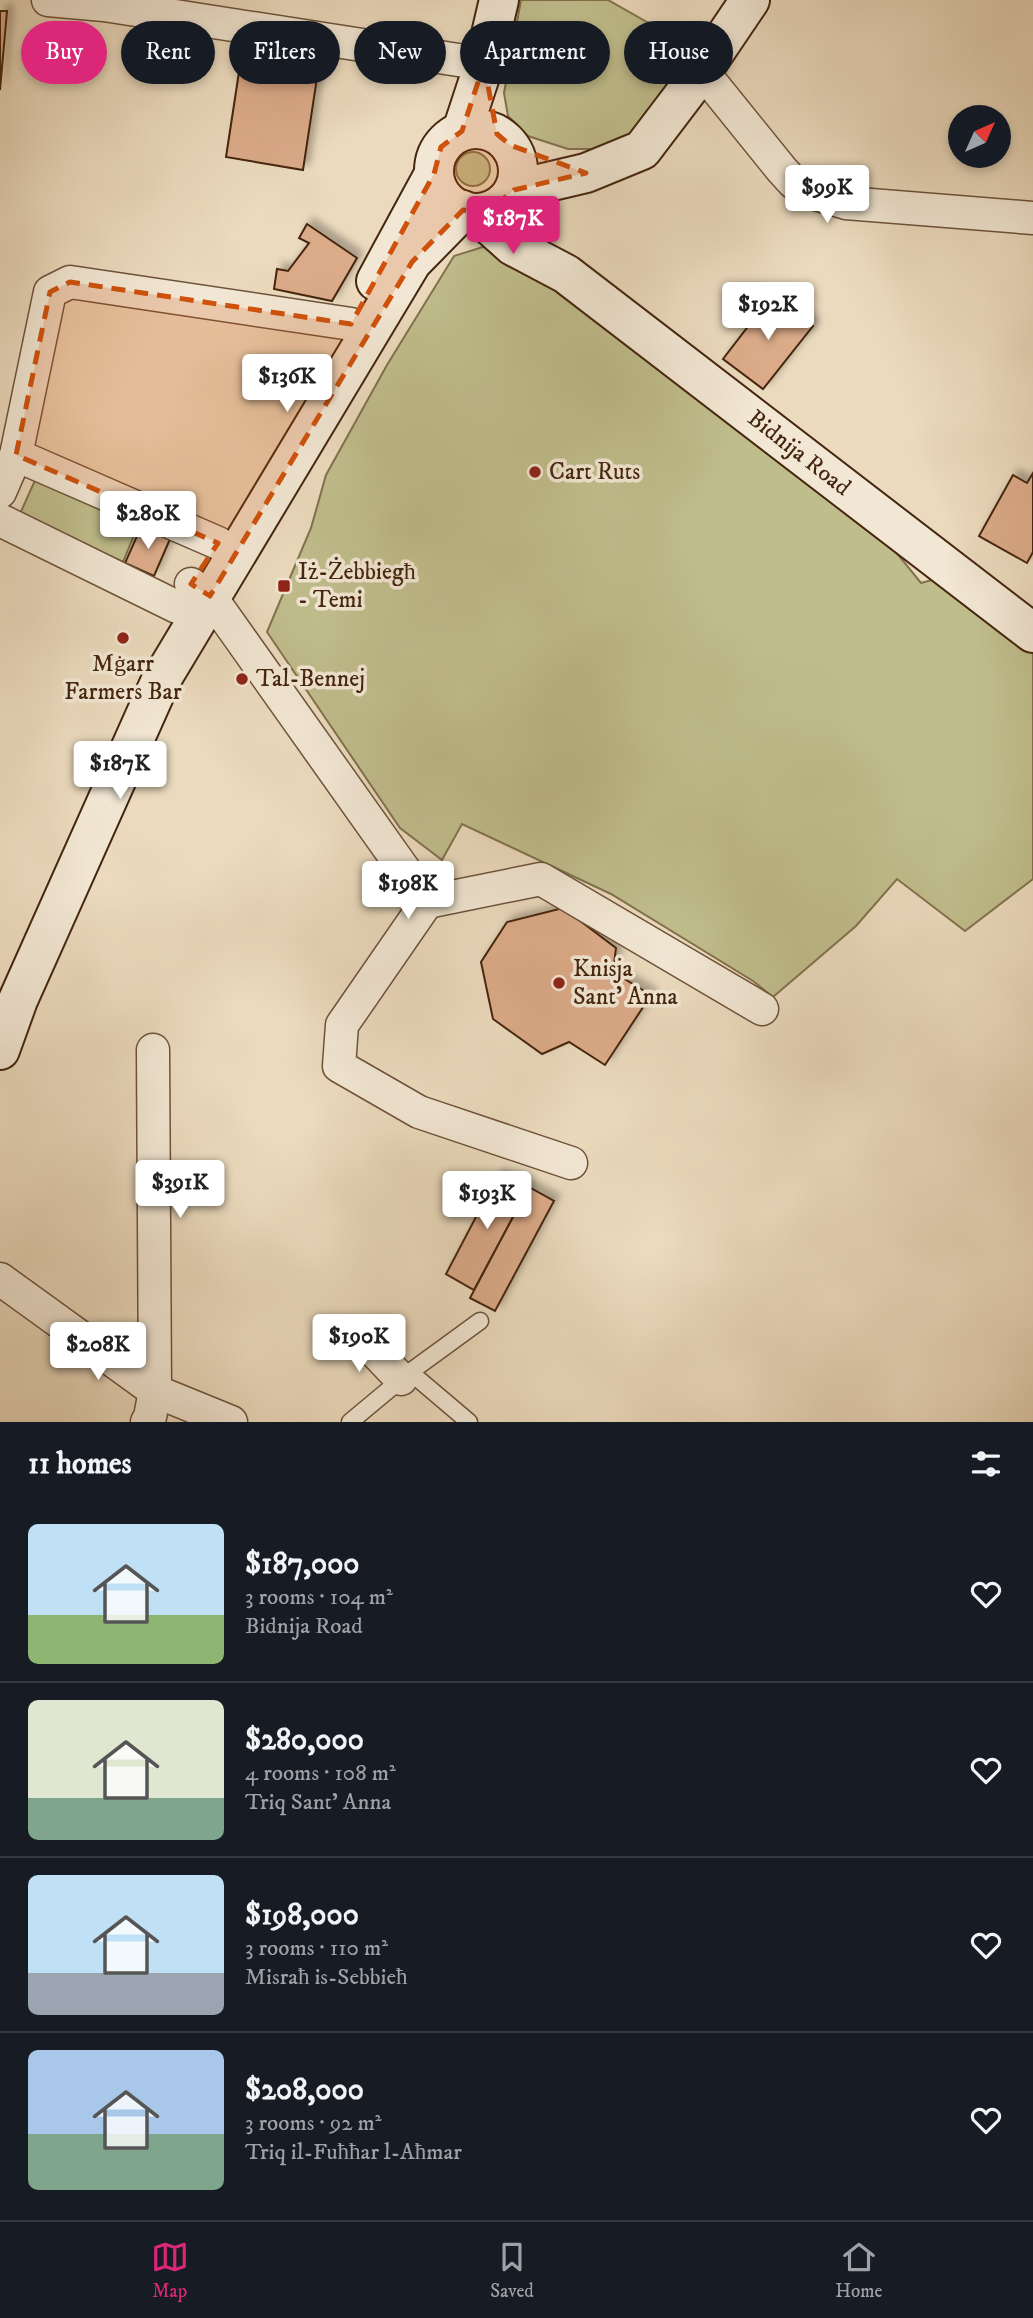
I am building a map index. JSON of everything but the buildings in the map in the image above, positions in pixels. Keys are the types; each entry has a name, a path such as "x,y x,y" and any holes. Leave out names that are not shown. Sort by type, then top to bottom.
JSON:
{"main road":[{"path":"494,21 499,0"},
{"path":"733,25 750,0"},
{"path":"0,1050 18,1000 161,680 192,596 412,262 490,204 518,179 516,155 490,136 486,84"},
{"path":"586,173 490,136 450,137 435,160 434,174 436,185 450,204 490,204 586,173 642,150 692,84"},
{"path":"0,1005 44,893 218,543 351,324 434,174"},
{"name":"Bidnija Road","path":"490,204 566,274 1033,632"}],"street":[{"path":"47,0 105,3 460,60"},
{"path":"713,84 782,170 805,191 846,203 1033,218"},
{"path":"0,492 16,455 50,292 69,282 351,324"},
{"path":"16,455 218,543"},
{"path":"0,520 192,596 427,902"},
{"path":"571,1164 419,1112 339,1066 342,1025 427,902 541,878 762,1009"},
{"path":"147,1422 155,1391 153,1050"},
{"path":"0,1279 155,1391 231,1422"},
{"path":"356,1332 405,1375"}],"lane":[{"path":"350,1422 405,1375 480,1321"},
{"path":"405,1375 470,1422"}],"highlighted area":[{"path":"484,64 497,134 510,145 586,173 514,190 487,212 463,210 412,262 210,596 191,584 218,543 16,455 50,292 70,282 351,324 434,174 441,147 462,131"}],"shaded area":[{"path":"521,0 608,0 645,21 624,21 624,84 672,84 630,138 603,149 568,149 528,136 508,116 504,93 506,84 610,84 610,21 517,21"},
{"path":"473,152 485,157 490,169 485,181 473,186 461,181 456,169 461,157"},
{"path":"492,244 550,280 891,546 921,583 945,576 1033,646 1033,879 965,931 897,879 856,926 773,997 753,981 611,894 462,824 442,860 400,828 267,632 311,528 326,475 387,365 454,256"},
{"path":"36,478 138,526 123,562 19,516"}],"place":[{"name":"Cart Ruts","path":"535,472"},
{"name":"Iż-Żebbiegħ - Temi","path":"284,586"},
{"name":"Mġarr Farmers Bar","path":"123,638"},
{"name":"Tal-Bennej","path":"242,679"},
{"name":"Knisja Sant' Anna","path":"559,983"}]}
